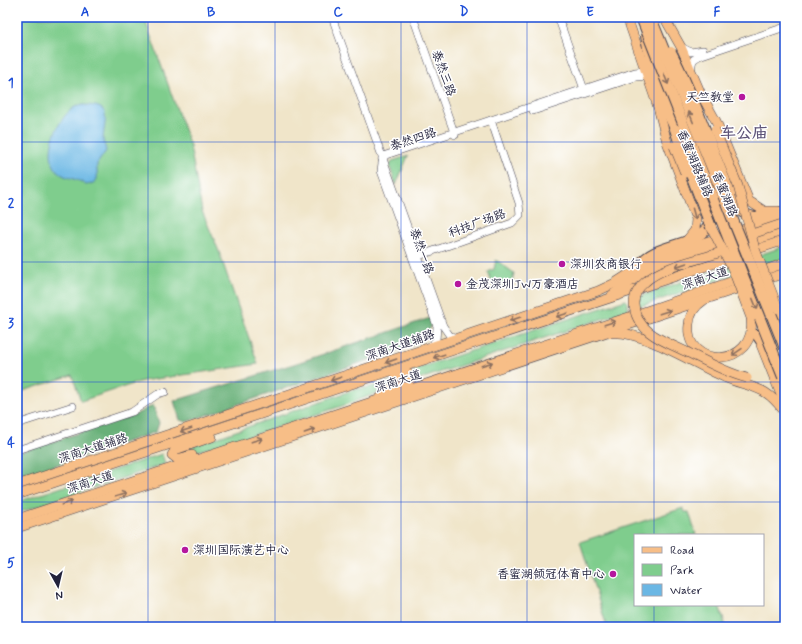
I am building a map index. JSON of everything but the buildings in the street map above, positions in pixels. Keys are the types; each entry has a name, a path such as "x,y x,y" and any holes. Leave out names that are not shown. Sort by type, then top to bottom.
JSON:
{"highway":[{"path":"647,21 672,54 701,118 712,136 745,214"},
{"path":"647,21 654,71 711,227"},
{"name":"香蜜湖路","path":"647,21 785,348"},
{"name":"香蜜湖路","path":"647,21 779,366 781,379"},
{"path":"701,118 707,138 736,207 748,216 759,218 785,210"},
{"path":"640,265 643,260 651,254 696,237 707,227 711,214 686,149 675,129"},
{"path":"757,335 779,366"}],"main road":[{"name":"香蜜湖路辅路","path":"627,17 659,111 694,193 732,270 757,335 781,379 785,406"},
{"path":"664,18 681,47 738,186 757,254 785,326"},
{"path":"702,96 716,121 750,201 764,211 785,210"},
{"path":"659,111 664,136 696,219 692,235 683,243"},
{"name":"深南大道辅路","path":"17,486 598,291 640,265 658,257 785,215"},
{"path":"624,276 785,222"},
{"path":"785,230 668,270 646,281 641,286 634,299 635,311 640,323 656,337 746,381 769,395 785,412"},
{"name":"深南大道","path":"17,495 785,240"},
{"path":"598,303 612,295 638,275 660,263"},
{"name":"深南大道","path":"21,518 632,316 785,263"},
{"path":"17,528 214,464 785,273"},
{"path":"707,298 693,311 689,322 691,340 702,354 714,358 729,357 744,346 750,336 751,318"},
{"path":"778,308 785,318"},
{"path":"596,336 611,333 624,333 644,339 727,378 746,381 768,388 785,406"},
{"path":"338,389 372,367"},
{"path":"360,382 382,380 406,373 411,375 410,382 390,389 374,401"},
{"path":"431,382 485,373"},
{"path":"204,424 246,420"},
{"path":"226,450 199,453 178,459 174,458 172,455 175,450 229,431 246,420"},
{"path":"130,458 153,441"},
{"path":"214,464 240,446"},
{"path":"21,518 59,515"}],"street":[{"name":"泰然一路","path":"332,17 382,158 381,171 444,329 450,336 458,338"},
{"name":"泰然三路","path":"413,17 456,134"},
{"name":"泰然三路","path":"417,17 456,134"},
{"path":"558,17 586,90"},
{"path":"563,17 586,90"},
{"path":"681,47 688,51 699,52 785,22"},
{"path":"691,72 692,63 696,57 785,27"},
{"name":"泰然四路","path":"382,158 388,159 635,72 646,73"},
{"name":"科技广场路","path":"414,255 510,220 516,215 517,206 490,122"},
{"name":"泰然一路","path":"414,255 438,330 436,340 427,348"},
{"path":"17,450 132,412 158,394 165,392"},
{"path":"17,424 73,406"}],"green space":[{"path":"17,17 144,17 190,146 202,211 218,249 258,364 142,381 81,401 72,375 17,393"},
{"path":"408,156 396,185 390,167 392,161"},
{"path":"785,246 785,258 635,308 632,299"},
{"path":"496,260 514,273 512,282 496,287 493,286 488,272 494,269"},
{"path":"626,300 629,310 417,380 413,370"},
{"path":"430,318 431,323 429,331 421,340 413,345 186,422 180,420 174,401 300,362"},
{"path":"404,377 407,378 405,382 351,403 244,438 180,456 178,455 179,451 353,390 376,386"},
{"path":"153,405 159,423 156,432 17,478 17,453 135,415"},
{"path":"162,454 165,464 17,513 17,502"},
{"name":"香蜜湖领冠体育中心","path":"683,508 685,512 689,512 696,534 634,534 634,606 719,606 726,627 607,627 580,542"}],"water":[{"path":"83,105 99,107 105,114 103,139 106,151 97,164 96,180 91,184 86,185 80,181 61,174 55,167 51,150 56,131 61,122 73,108"}],"place":[{"name":"天竺教堂","path":"742,97"},
{"name":"深圳农商银行","path":"562,264"},
{"name":"金茂深圳JW万豪酒店","path":"458,284"},
{"name":"深圳国际演艺中心","path":"185,550"},
{"name":"香蜜湖领冠体育中心","path":"613,574"}],"district":[{"name":"车公庙","path":"744,132"}]}
